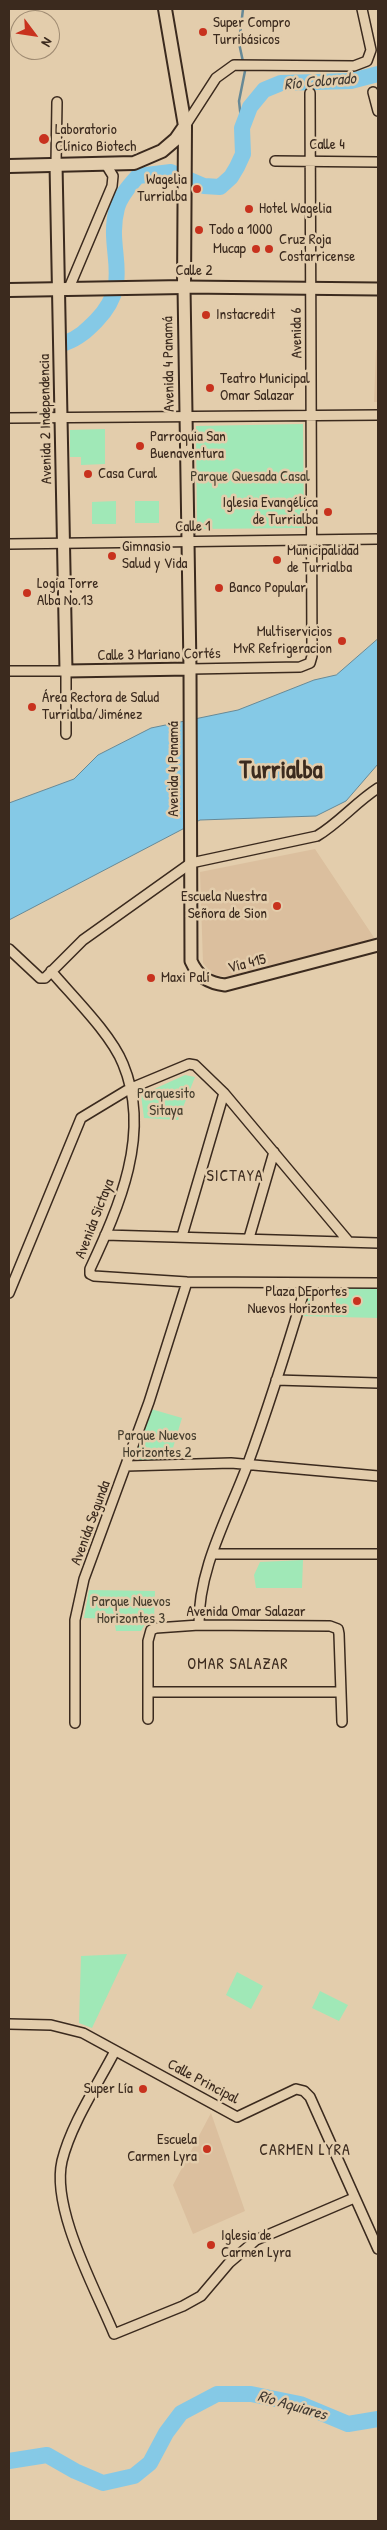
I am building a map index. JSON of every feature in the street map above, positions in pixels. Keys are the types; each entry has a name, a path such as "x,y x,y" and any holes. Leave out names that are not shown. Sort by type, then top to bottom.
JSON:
{"main road":[{"name":"Avenida 4 Panamá","path":"165,9 185,126 184,287"},
{"path":"9,166 134,163 162,151 176,139 185,126"},
{"name":"Calle 2","path":"9,290 184,287"}],"street":[{"path":"185,126 216,78 234,64 354,66 367,61 371,50 362,9"},
{"path":"373,92 378,111"},
{"name":"Avenida 6","path":"310,93 310,289 313,417 312,656 310,663"},
{"name":"Avenida 2 Independencia","path":"57,102 56,164 64,288 61,418 66,734"},
{"name":"Calle 4","path":"275,161 378,162"},
{"path":"64,288 112,186 113,176 105,163"},
{"name":"Calle 2","path":"184,287 378,289"},
{"name":"Avenida 4 Panamá","path":"184,287 190,669 190,841"},
{"path":"9,418 378,415"},
{"name":"Calle 1","path":"9,544 188,540 378,539"},
{"name":"Calle 3 Mariano Cortés","path":"9,671 66,672 300,667 310,663"},
{"path":"9,949 40,978 45,978 83,940 192,863 317,836 330,828 378,788"},
{"name":"Vía 415","path":"190,841 192,863 191,961 195,971 213,983 225,985 378,946"},
{"name":"Avenida Sictaya","path":"51,971 111,1043 123,1064 134,1115 129,1166 118,1203 90,1269 90,1274 94,1276 187,1282 306,1285 378,1284"},
{"path":"9,1291 81,1118 129,1089 189,1064 195,1065 224,1093 349,1242"},
{"path":"182,1236 224,1093"},
{"path":"248,1238 274,1152"},
{"path":"105,1235 378,1242"},
{"name":"Avenida Segunda","path":"75,1723 75,1620 84,1579 126,1466 187,1282"},
{"path":"199,1625 201,1593 212,1554 247,1464 306,1285"},
{"path":"276,1380 378,1383"},
{"path":"126,1466 247,1464 378,1476"},
{"path":"212,1554 378,1554"},
{"name":"Avenida Omar Salazar","path":"148,1719 148,1641 151,1630 199,1625 334,1627 339,1634 342,1722"},
{"path":"148,1692 340,1692"},
{"name":"Calle Principal","path":"9,2024 51,2025 76,2030 237,2117 296,2089 304,2091 310,2097 378,2249"},
{"path":"115,2051 71,2136 62,2160 60,2179 60,2194 75,2240 114,2334 183,2306 201,2296 229,2263 256,2240 354,2198"}],"shaded area":[{"path":"376,350 378,350 378,402 374,402"},
{"name":"Escuela Nuestra Señora de Sion","path":"315,849 375,939 226,977 212,974 203,963 200,872"},
{"name":"Escuela Carmen Lyra","path":"211,2113 245,2211 193,2234 173,2185"}],"green space":[{"name":"Parque Quesada Casal","path":"303,424 304,528 197,529 196,426"},
{"path":"105,429 105,464 81,465 81,457 70,457 70,430"},
{"path":"116,501 116,524 92,524 92,502"},
{"path":"135,501 159,501 159,523 135,523"},
{"name":"Parquesito Sitaya","path":"185,1075 195,1077 178,1120 144,1118 141,1095"},
{"path":"378,1286 378,1318 301,1316 309,1287","holes":["310,1292 336,1293 336,1312 310,1311"]},
{"name":"Parque Nuevos Horizontes 2","path":"151,1409 182,1418 169,1461 144,1463 135,1456"},
{"path":"303,1560 302,1588 256,1588 254,1575 260,1562"},
{"name":"Parque Nuevos Horizontes 3","path":"89,1590 155,1591 154,1620 145,1624 141,1631 116,1631 114,1619 84,1618"},
{"path":"127,1954 92,2028 79,2023 81,1956"},
{"path":"237,1972 263,1986 251,2009 226,1995"},
{"path":"320,1991 348,2005 339,2021 312,2008"}],"water":[{"path":"378,639 378,764 346,801 316,816 200,820 9,920 9,803 74,779 98,755 151,728 238,710 314,680 336,675"}],"waterway":[{"path":"242,128 239,101 245,71 239,43 243,9"},
{"name":"Río Colorado","path":"65,343 79,336 96,321 108,306 114,293 117,279 114,239 117,208 123,195 138,176 171,172 204,186 220,187 231,177 243,154 242,128 250,107 264,90 281,83 351,81 378,74"},
{"name":"Río Aquiares","path":"9,2461 47,2455 75,2471 103,2483 134,2476 150,2463 166,2433 181,2413 217,2394 251,2394 300,2404 348,2424 378,2419"}],"place":[{"name":"Super Compro Turribásicos","path":"203,32"},
{"name":"Laboratorio Clínico Biotech","path":"44,139"},
{"name":"Wagelia Turrialba","path":"197,189"},
{"name":"Hotel Wagelia","path":"249,209"},
{"name":"Todo a 1000","path":"199,230"},
{"name":"Mucap","path":"256,249"},
{"name":"Cruz Roja Costarricense","path":"269,249"},
{"name":"Instacredit","path":"206,315"},
{"name":"Teatro Municipal Omar Salazar","path":"210,388"},
{"name":"Parroquia San Buenaventura","path":"140,446"},
{"name":"Casa Cural","path":"88,474"},
{"name":"Iglesia Evangélica de Turrialba","path":"328,512"},
{"name":"Gimnasio Salud y Vida","path":"112,556"},
{"name":"Municipalidad de Turrialba","path":"277,560"},
{"name":"Banco Popular","path":"219,588"},
{"name":"Logia Torre Alba No.13","path":"27,593"},
{"name":"Multiservicios MvR Refrigeracion","path":"342,641"},
{"name":"Área Rectora de Salud Turrialba/Jiménez","path":"32,707"},
{"name":"Escuela Nuestra Señora de Sion","path":"277,906"},
{"name":"Maxi Palí","path":"151,978"},
{"name":"Plaza DEportes Nuevos Horizontes","path":"357,1301"},
{"name":"Super Lía","path":"143,2089"},
{"name":"Escuela Carmen Lyra","path":"207,2149"},
{"name":"Iglesia de Carmen Lyra","path":"211,2245"}],"district":[{"name":"Turrialba","path":"281,771"},
{"name":"SICTAYA","path":"235,1177"},
{"name":"OMAR SALAZAR","path":"238,1665"},
{"name":"CARMEN LYRA","path":"305,2151"}]}
